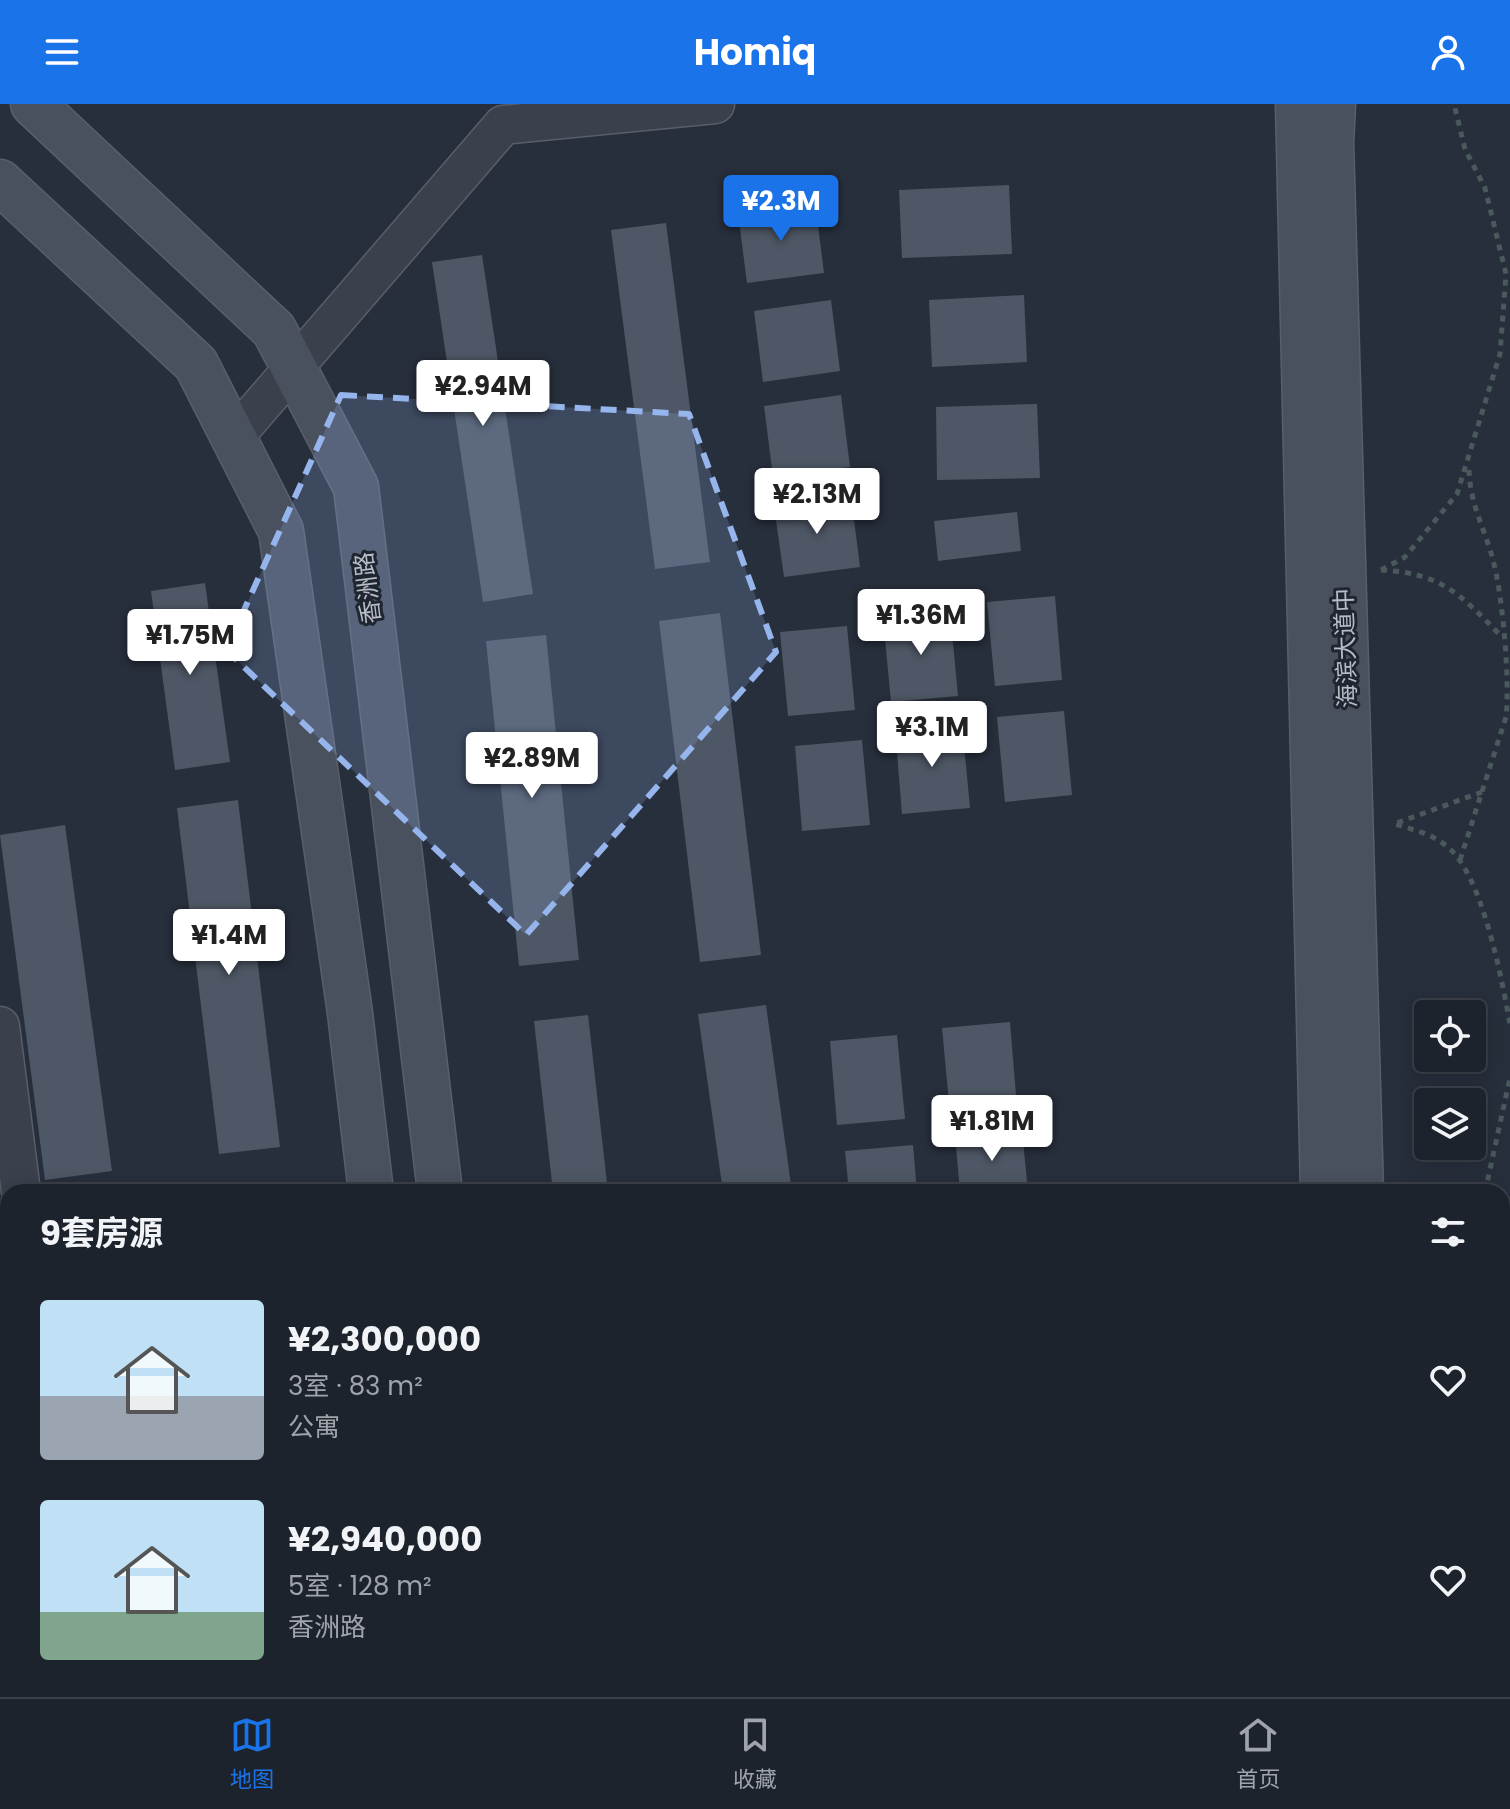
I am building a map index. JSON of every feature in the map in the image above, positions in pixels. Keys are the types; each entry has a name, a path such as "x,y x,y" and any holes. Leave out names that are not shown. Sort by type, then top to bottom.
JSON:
{"main road":[{"name":"香洲路","path":"33,104 274,330 356,487 439,1184"},
{"name":"海滨大道中","path":"1298,104 1323,1184"},
{"name":"海滨大道中","path":"1333,104 1361,1184"},
{"path":"0,182 196,364 281,531 350,1013 370,1184"}],"street":[{"path":"233,438 503,125 715,104"},
{"path":"0,1026 20,1184"}],"path":[{"path":"1454,104 1465,149 1485,188 1506,274 1500,354 1469,464 1457,494 1405,557 1380,570 1417,572 1451,588 1502,637"},
{"path":"1460,860 1508,699 1494,561 1477,521 1469,464"},
{"path":"1483,791 1394,824 1449,847 1460,860 1492,943 1510,1024"},
{"path":"1487,1184 1510,1078"}],"highlighted area":[{"path":"341,395 689,414 776,652 526,935 226,650"}],"building":[{"path":"1009,185 1012,254 902,258 899,190"},
{"path":"815,202 824,273 747,283 738,213"},
{"path":"666,223 710,562 655,569 611,230"},
{"path":"482,255 533,594 483,602 432,262"},
{"path":"1024,295 1027,362 932,367 929,300"},
{"path":"831,300 840,371 763,382 754,311"},
{"path":"841,395 850,467 773,477 764,406"},
{"path":"1037,404 1040,478 937,480 936,407"},
{"path":"851,496 860,567 784,577 774,506"},
{"path":"1017,512 1021,551 938,561 934,521"},
{"path":"205,583 230,762 175,770 151,591"},
{"path":"1055,596 1062,680 995,686 987,602"},
{"path":"950,611 958,696 891,702 883,618"},
{"path":"720,613 761,955 700,962 659,621"},
{"path":"847,626 855,710 788,716 780,632"},
{"path":"546,635 579,960 519,966 486,641"},
{"path":"1064,711 1072,795 1005,802 997,717"},
{"path":"962,723 970,808 902,814 895,729"},
{"path":"862,740 870,825 802,831 795,746"},
{"path":"238,800 280,1147 219,1154 177,808"},
{"path":"65,825 112,1171 45,1180 0,835"},
{"path":"766,1005 791,1184 722,1184 698,1014"},
{"path":"588,1015 607,1184 552,1184 534,1021"},
{"path":"1010,1022 1017,1107 950,1113 942,1028"},
{"path":"897,1035 905,1119 837,1125 830,1041"},
{"path":"1022,1130 1027,1184 959,1184 955,1136"},
{"path":"913,1145 916,1184 848,1184 845,1151"}]}
